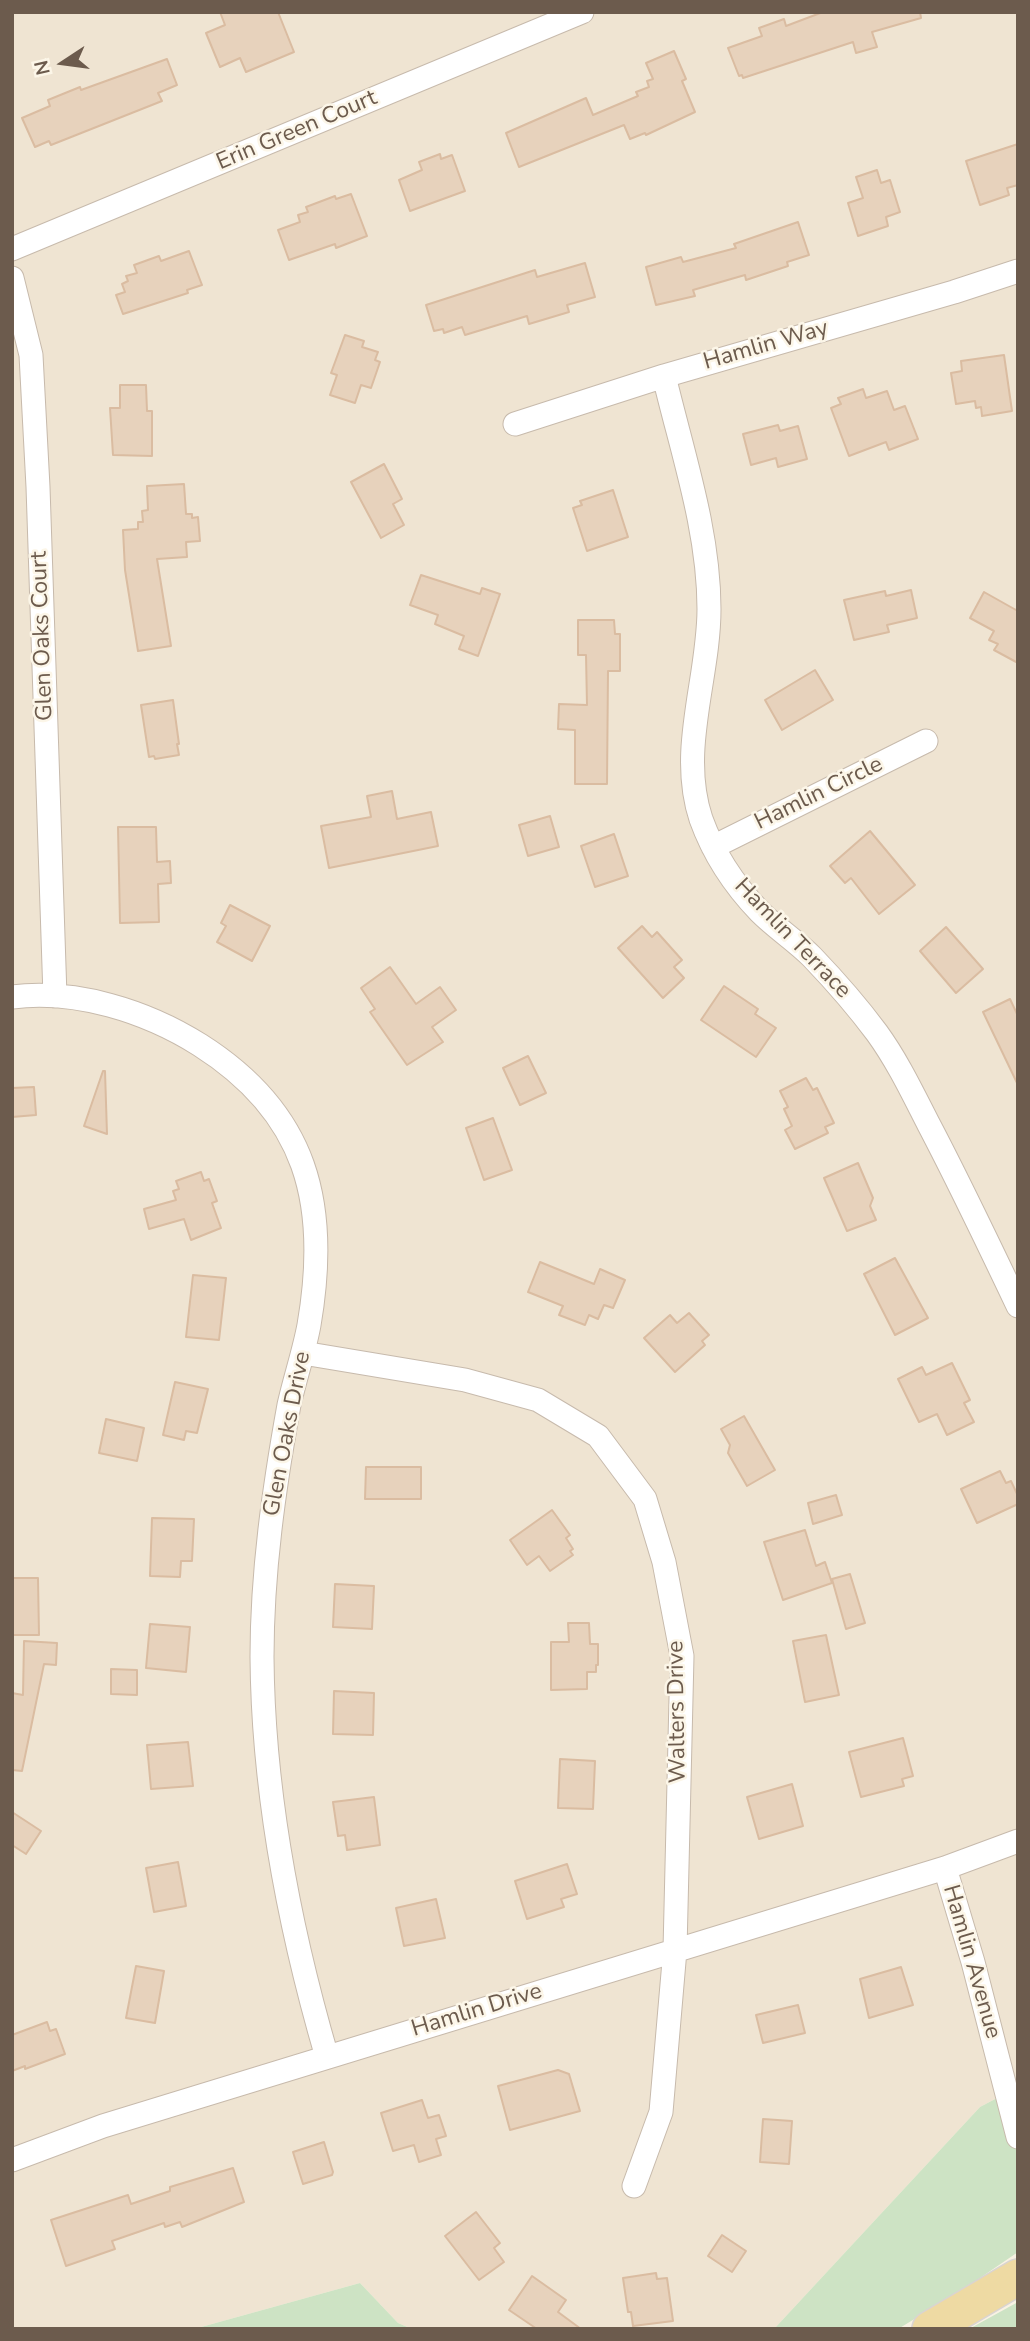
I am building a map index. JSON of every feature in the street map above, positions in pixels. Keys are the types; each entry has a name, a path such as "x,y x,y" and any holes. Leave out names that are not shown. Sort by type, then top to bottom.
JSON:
{"main road":[{"path":"930,2329 1018,2277"}],"street":[{"name":"Erin Green Court","path":"12,249 582,12"},
{"name":"Hamlin Way","path":"515,424 664,376 1018,271"},
{"name":"Glen Oaks Court","path":"12,278 32,369 55,996"},
{"name":"Hamlin Terrace","path":"664,376 705,548 709,609 706,660 695,717 692,774 700,816 732,881 761,913 810,956 850,998 897,1063 951,1166 1018,1306"},
{"name":"Hamlin Circle","path":"713,847 926,741"},
{"name":"Glen Oaks Drive","path":"12,997 55,996 106,1005 185,1036 220,1058 253,1085 273,1107 292,1136 300,1156 312,1200 315,1236 314,1285 273,1502 264,1584 262,1658 265,1732 276,1830 298,1951 327,2057"},
{"name":"Walters Drive","path":"303,1353 465,1380 538,1399 598,1436 645,1499 664,1562 682,1656 675,1950 661,2112 634,2186"},
{"path":"944,1868 1018,1841"},
{"name":"Hamlin Drive","path":"12,2160 103,2126 944,1868"},
{"name":"Hamlin Avenue","path":"944,1868 973,1962 1018,2137"}],"shaded area":[{"path":"12,12 1018,12 1018,2087 980,2107 774,2329 412,2329 398,2323 360,2283 194,2329 12,2329"}],"green space":[{"path":"1018,2087 1018,2252 898,2329 774,2329 980,2107"},
{"path":"360,2283 398,2323 412,2329 194,2329"},
{"path":"1018,2302 1018,2329 969,2329"}],"building":[{"path":"220,12 278,12 294,52 246,72 240,58 220,67 206,33 225,25"},
{"path":"823,12 920,12 921,18 872,32 877,47 856,53 853,42 743,78 742,75 739,76 728,48 762,36 759,28 784,19 786,26"},
{"path":"674,51 686,79 682,81 695,112 646,135 645,133 630,139 624,125 519,167 506,133 586,98 593,115 638,96 636,92 649,87 647,81 653,79 646,63"},
{"path":"167,59 177,85 158,93 162,101 51,145 49,141 35,147 22,118 50,106 48,100"},
{"path":"1018,144 1018,185 1007,188 1009,195 980,205 966,161"},
{"path":"440,154 441,159 452,155 465,191 410,211 399,180 422,170 419,162"},
{"path":"877,170 881,183 890,180 900,212 886,217 888,226 858,236 848,203 863,198 856,177"},
{"path":"351,194 367,236 336,248 335,244 289,260 278,230 300,222 298,215 308,212 306,207 335,196 336,199"},
{"path":"798,222 809,255 787,262 788,266 746,280 745,275 693,290 695,296 656,305 646,267 681,257 683,262 736,248 734,244"},
{"path":"189,251 202,285 187,290 188,293 123,314 116,295 125,292 122,284 128,281 126,276 137,273 134,265 159,256 161,261"},
{"path":"585,263 595,297 567,305 569,312 529,324 527,316 465,335 462,327 444,333 443,329 434,331 426,305 535,270 537,277"},
{"path":"345,335 364,341 362,347 378,352 375,360 380,362 371,388 361,385 355,403 330,395 337,375 331,373"},
{"path":"1004,355 1012,411 982,416 981,407 976,408 975,401 956,404 951,373 962,371 961,361"},
{"path":"120,385 146,385 147,411 152,411 152,456 113,455 110,408 120,408"},
{"path":"863,389 866,398 887,391 894,410 905,406 918,439 889,450 886,442 849,456 831,408 841,404 838,398"},
{"path":"778,425 780,431 798,426 807,459 778,467 776,458 751,465 743,434"},
{"path":"384,464 402,499 393,504 404,525 381,538 351,482"},
{"path":"184,484 186,514 192,514 192,518 198,517 200,541 186,542 187,557 157,559 171,646 138,651 125,570 123,530 138,529 138,522 143,522 142,511 148,510 147,486"},
{"path":"613,490 628,537 587,551 573,508 582,505 580,501"},
{"path":"421,575 480,594 482,588 500,594 478,656 459,649 464,636 435,624 438,615 410,605"},
{"path":"911,590 917,618 887,625 889,632 854,640 844,600 885,591 886,596"},
{"path":"984,592 1016,610 1018,608 1018,663 994,650 998,644 989,640 994,631 970,618"},
{"path":"578,620 614,620 615,634 620,634 620,671 608,671 607,784 575,784 575,730 558,729 559,704 587,705 586,655 578,655"},
{"path":"815,670 833,700 782,730 765,700"},
{"path":"173,700 179,755 155,759 154,756 149,757 141,705"},
{"path":"392,791 397,819 431,812 438,846 329,868 321,826 371,817 367,796"},
{"path":"550,816 559,847 528,856 519,825"},
{"path":"118,827 156,827 157,862 170,861 171,883 158,884 159,922 120,923"},
{"path":"870,831 915,885 879,914 851,878 845,883 830,866"},
{"path":"614,834 628,876 595,887 581,846"},
{"path":"230,905 270,926 252,961 217,942 226,926 221,923"},
{"path":"642,926 652,937 657,932 682,960 674,967 684,978 663,998 618,948"},
{"path":"946,927 983,969 956,993 920,951"},
{"path":"390,967 416,1004 440,987 456,1010 432,1027 443,1042 407,1065 370,1012 375,1009 361,988"},
{"path":"724,986 758,1009 755,1014 776,1028 756,1057 701,1020"},
{"path":"1010,999 1018,1016 1018,1085 983,1012"},
{"path":"528,1056 546,1093 520,1105 503,1068"},
{"path":"105,1071 107,1134 84,1126"},
{"path":"806,1078 813,1090 817,1088 834,1123 825,1127 828,1133 795,1149 785,1130 792,1126 784,1109 788,1107 780,1091"},
{"path":"34,1087 36,1115 12,1117 12,1088"},
{"path":"493,1118 512,1170 484,1180 466,1128"},
{"path":"858,1163 873,1198 870,1206 876,1220 847,1231 824,1178"},
{"path":"201,1172 204,1181 209,1179 217,1201 212,1203 221,1228 191,1240 184,1219 149,1229 144,1209 176,1200 173,1191 179,1189 176,1181"},
{"path":"895,1258 928,1318 895,1335 864,1274"},
{"path":"540,1262 594,1284 600,1269 625,1280 613,1308 604,1305 598,1319 589,1315 585,1325 559,1315 563,1306 528,1292"},
{"path":"193,1275 226,1278 219,1340 186,1337"},
{"path":"689,1313 709,1335 702,1341 705,1345 675,1372 644,1338 670,1315 677,1323"},
{"path":"952,1363 970,1400 964,1403 974,1422 947,1435 937,1414 919,1422 898,1379 922,1367 926,1375"},
{"path":"175,1382 208,1389 197,1433 186,1431 184,1440 163,1435"},
{"path":"744,1416 775,1470 747,1486 728,1453 730,1445 721,1429"},
{"path":"106,1419 144,1428 137,1461 99,1453"},
{"path":"366,1467 421,1467 421,1499 365,1499"},
{"path":"1000,1471 1006,1483 1011,1481 1018,1496 1018,1504 977,1523 961,1489"},
{"path":"836,1495 842,1515 813,1524 808,1503"},
{"path":"552,1510 570,1535 566,1538 573,1549 570,1551 573,1555 550,1571 539,1556 527,1565 510,1540"},
{"path":"152,1518 194,1519 192,1561 181,1561 180,1577 150,1576"},
{"path":"805,1530 816,1566 825,1562 832,1583 783,1600 764,1542"},
{"path":"850,1574 865,1623 846,1629 832,1579"},
{"path":"12,1578 38,1578 39,1635 12,1635"},
{"path":"335,1584 374,1586 372,1629 333,1627"},
{"path":"568,1623 589,1623 590,1644 598,1644 598,1665 596,1672 587,1672 587,1689 551,1690 551,1642 569,1642"},
{"path":"150,1624 190,1627 186,1672 146,1668"},
{"path":"826,1635 839,1695 805,1702 793,1641"},
{"path":"24,1641 57,1643 56,1665 44,1664 22,1771 12,1770 12,1693 23,1695"},
{"path":"111,1669 137,1670 137,1695 111,1694"},
{"path":"334,1691 374,1693 373,1735 333,1734"},
{"path":"903,1738 913,1776 902,1779 904,1786 861,1797 849,1752"},
{"path":"188,1742 193,1786 151,1789 147,1745"},
{"path":"560,1759 595,1761 593,1809 558,1808"},
{"path":"792,1784 803,1826 759,1839 747,1797"},
{"path":"374,1797 380,1845 347,1850 345,1835 338,1836 333,1802"},
{"path":"12,1812 41,1831 26,1854 12,1845"},
{"path":"178,1862 186,1906 154,1912 146,1868"},
{"path":"567,1864 577,1894 561,1899 564,1907 527,1919 515,1881"},
{"path":"436,1899 445,1938 404,1946 396,1908"},
{"path":"136,1966 164,1971 155,2023 126,2018"},
{"path":"901,1967 913,2005 869,2018 860,1979"},
{"path":"798,2005 805,2033 763,2043 756,2015"},
{"path":"47,2022 50,2031 56,2029 65,2054 12,2071 12,2035"},
{"path":"558,2070 569,2074 580,2111 510,2130 498,2086"},
{"path":"422,2100 428,2118 439,2115 446,2136 436,2139 441,2155 419,2162 414,2145 393,2151 381,2113"},
{"path":"763,2119 792,2121 789,2164 760,2162"},
{"path":"324,2142 332,2175 303,2184 293,2152"},
{"path":"233,2168 244,2202 182,2227 180,2222 165,2227 164,2223 112,2241 115,2249 66,2266 51,2220 128,2195 131,2204 170,2191 170,2187"},
{"path":"476,2212 500,2243 494,2248 504,2262 479,2280 445,2236"},
{"path":"722,2235 746,2251 732,2272 708,2256"},
{"path":"656,2273 657,2279 667,2278 673,2321 633,2326 623,2278"},
{"path":"532,2276 566,2300 558,2312 581,2329 537,2329 509,2310"}]}
